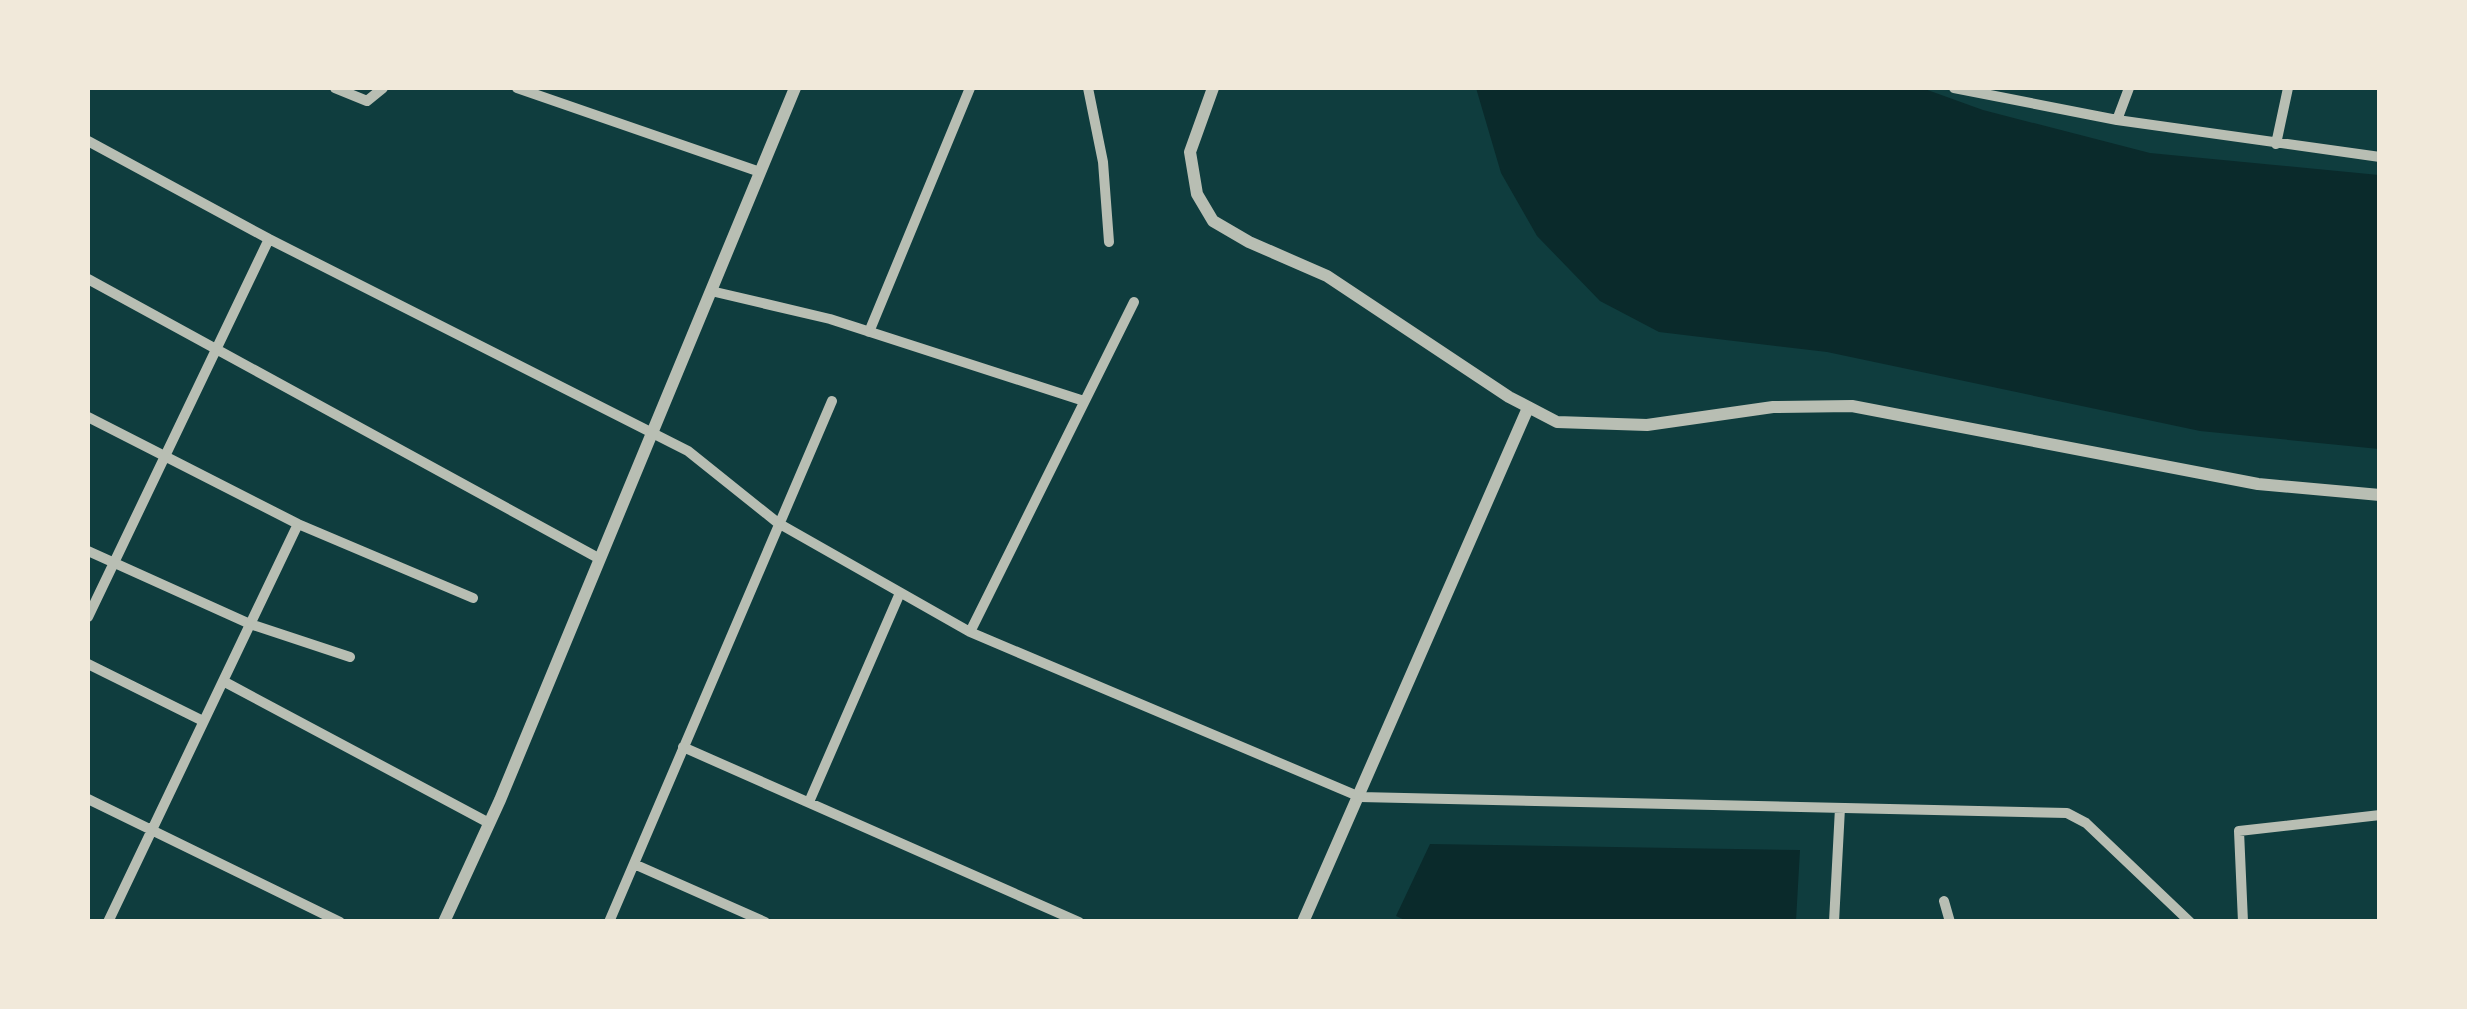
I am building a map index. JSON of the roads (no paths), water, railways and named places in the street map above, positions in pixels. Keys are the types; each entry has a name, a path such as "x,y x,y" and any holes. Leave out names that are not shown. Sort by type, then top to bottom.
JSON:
{"street":[{"path":"335,88 366,102 383,88"},
{"path":"518,88 760,172"},
{"path":"444,922 653,436 795,88"},
{"path":"869,332 970,88"},
{"path":"1088,88 1103,162 1109,242"},
{"path":"1213,88 1190,152 1197,194 1214,221 1249,242 1327,276 1528,408 1557,422 1647,425 1773,407 1852,406 2258,484 2380,495"},
{"path":"1954,88 2116,120 2380,157"},
{"path":"2116,120 2129,88"},
{"path":"2276,144 2288,88"},
{"path":"88,141 268,239 653,436 688,450 778,523 970,632 1360,797 2067,813 2086,823 2190,922"},
{"path":"88,617 268,239"},
{"path":"88,278 600,559"},
{"path":"710,291 869,332 1084,401"},
{"path":"970,632 1134,302"},
{"path":"609,922 832,401"},
{"path":"1303,922 1528,408"},
{"path":"88,417 298,524 473,598"},
{"path":"108,922 298,524"},
{"path":"88,550 250,624 350,657"},
{"path":"810,802 900,593"},
{"path":"88,664 203,721"},
{"path":"223,681 489,822"},
{"path":"683,746 1079,922"},
{"path":"88,799 340,922"},
{"path":"1834,922 1840,808"},
{"path":"2243,922 2240,831 2380,816"},
{"path":"634,864 765,922"},
{"path":"1944,901 1950,922"}],"water":[{"path":"1476,88 1922,88 1983,110 2150,153 2379,175 2379,449 2200,431 1827,352 1659,332 1600,301 1537,236 1501,173"},
{"path":"1430,844 1800,850 1796,921 1407,921 1396,916"}]}
